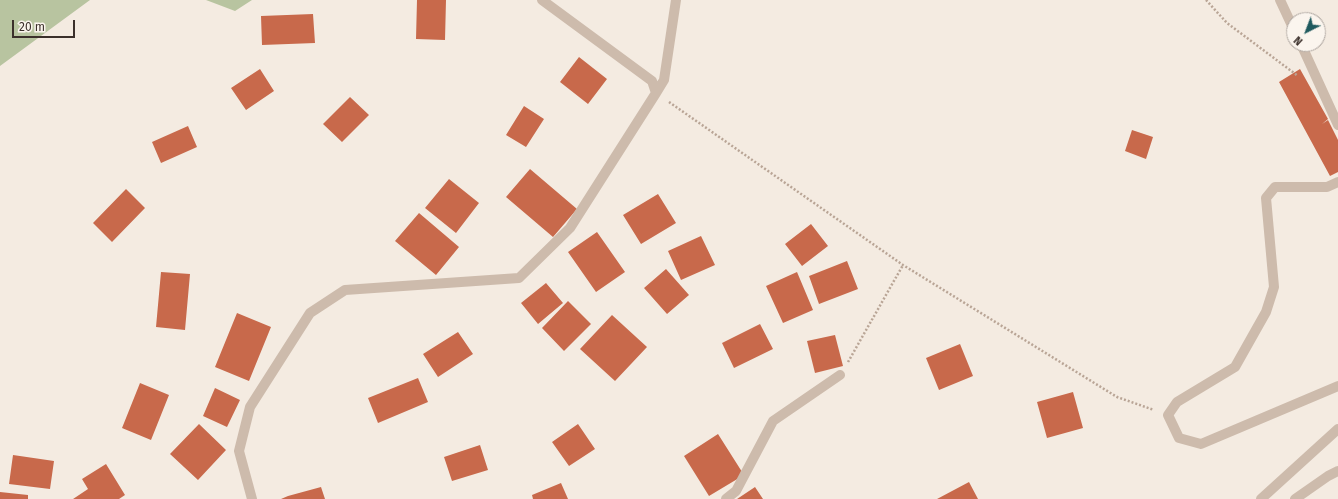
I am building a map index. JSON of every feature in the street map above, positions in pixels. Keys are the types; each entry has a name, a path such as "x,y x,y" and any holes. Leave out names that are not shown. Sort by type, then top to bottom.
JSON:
{"street":[{"path":"542,0 652,81 656,93"},
{"path":"252,499 239,451 250,407 310,313 345,290 519,278 570,228 664,80 676,0"},
{"path":"1280,0 1286,13"},
{"path":"1305,52 1338,125"},
{"path":"1338,182 1327,187 1275,187 1266,198 1274,287 1266,312 1235,366 1177,402 1168,415 1179,438 1201,444 1338,386"},
{"path":"726,499 736,491 773,421 840,376"},
{"path":"1261,499 1338,429"},
{"path":"1296,499 1328,476 1338,471"}],"path":[{"path":"1206,0 1227,23 1301,78"},
{"path":"656,93 903,265 1116,397 1168,415"},
{"path":"840,376 903,265"}],"green space":[{"path":"0,0 90,0 0,66"},
{"path":"206,0 252,0 235,11"}],"building":[{"path":"417,0 446,0 445,40 416,39"},
{"path":"313,14 315,43 262,45 261,16"},
{"path":"579,57 607,79 588,104 560,82"},
{"path":"260,69 274,91 246,110 231,88"},
{"path":"1300,69 1328,119 1322,124 1328,120 1338,140 1338,172 1330,176 1279,82"},
{"path":"350,97 369,115 342,142 323,124"},
{"path":"524,106 544,119 526,147 506,135"},
{"path":"188,126 197,147 161,163 152,142"},
{"path":"1132,130 1153,137 1146,159 1125,151"},
{"path":"530,169 577,209 553,237 506,197"},
{"path":"449,179 479,203 456,233 425,208"},
{"path":"126,189 145,208 112,242 93,223"},
{"path":"658,194 676,223 641,244 623,215"},
{"path":"419,213 459,247 436,275 395,241"},
{"path":"811,224 828,246 802,266 785,244"},
{"path":"597,232 625,272 596,292 568,252"},
{"path":"701,236 715,265 681,280 668,251"},
{"path":"847,261 858,289 819,304 809,276"},
{"path":"666,269 689,295 667,314 644,288"},
{"path":"161,272 190,274 185,330 156,327"},
{"path":"797,272 813,310 783,323 766,286"},
{"path":"546,283 563,303 538,324 521,303"},
{"path":"568,301 591,324 564,351 542,328"},
{"path":"237,313 271,327 249,381 215,367"},
{"path":"612,315 647,347 615,381 580,349"},
{"path":"760,324 773,349 734,368 722,343"},
{"path":"458,332 473,354 438,377 423,354"},
{"path":"835,335 843,366 815,373 807,341"},
{"path":"960,344 973,376 939,390 926,358"},
{"path":"418,378 428,402 378,423 368,398"},
{"path":"140,383 169,395 151,440 122,428"},
{"path":"215,388 240,400 227,427 203,416"},
{"path":"1073,392 1083,428 1047,438 1037,402"},
{"path":"199,424 226,450 198,480 170,454"},
{"path":"578,424 595,449 569,466 552,442"},
{"path":"718,434 744,475 709,496 684,456"},
{"path":"480,445 488,470 452,481 444,457"},
{"path":"13,455 54,461 50,489 9,484"},
{"path":"106,464 125,495 119,499 73,499 88,489 82,479"},
{"path":"969,482 978,499 937,499"},
{"path":"561,483 568,499 533,499 532,495"},
{"path":"321,487 325,499 281,499 288,496"},
{"path":"755,487 763,499 737,499"},
{"path":"0,492 28,495 28,499 0,499"}]}
